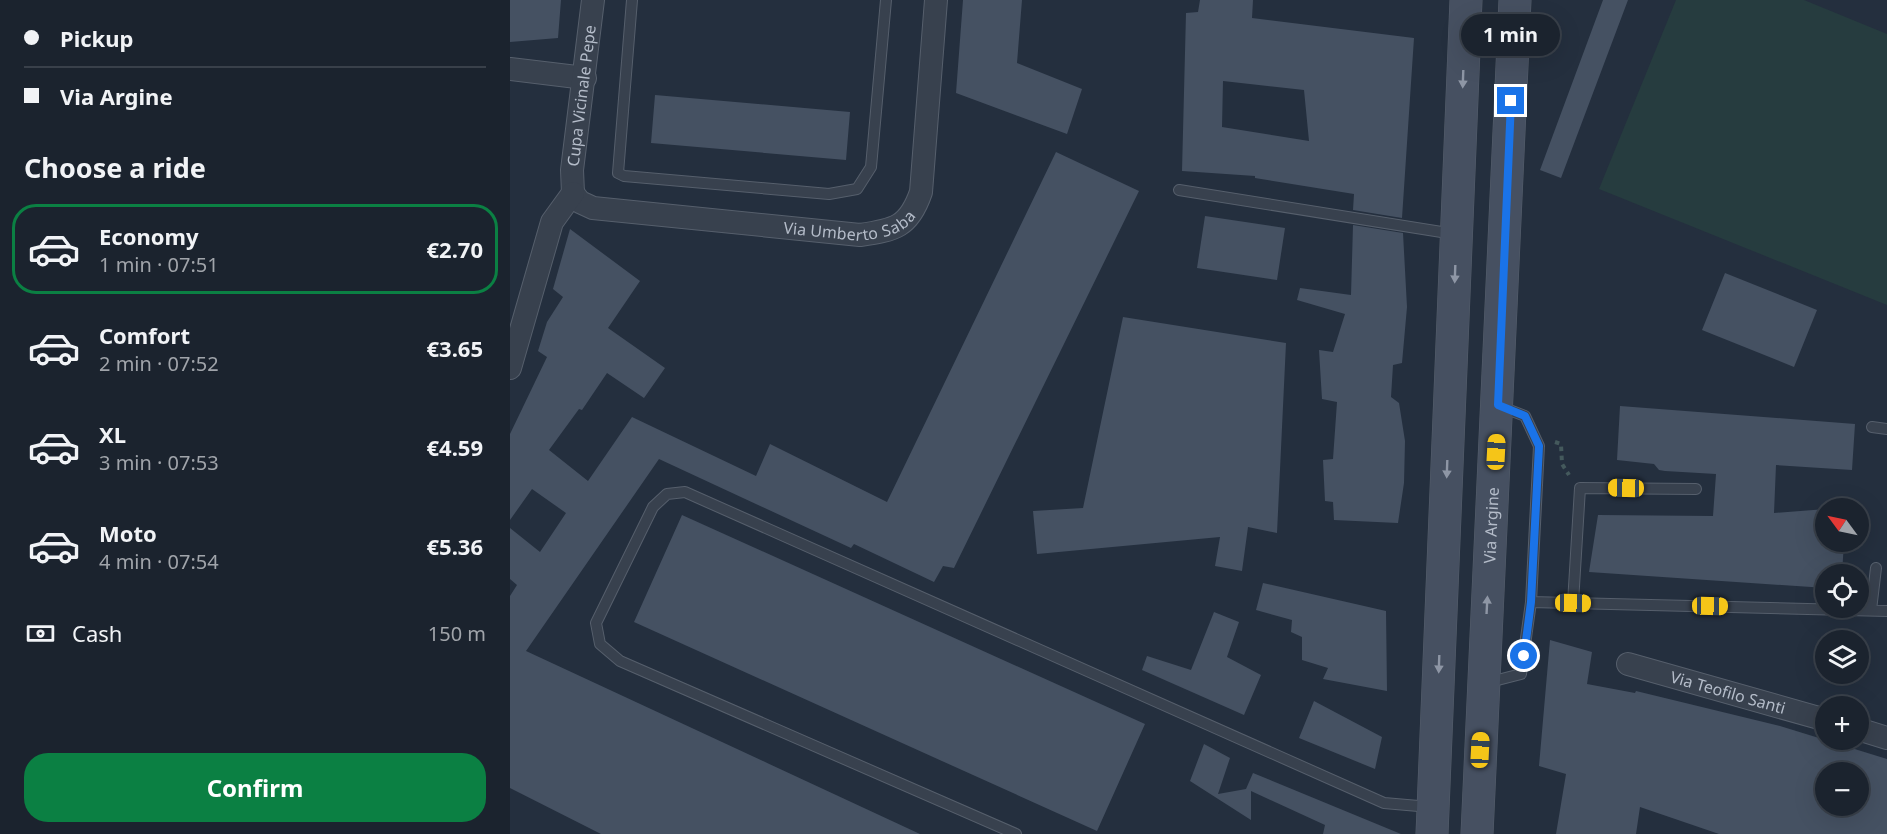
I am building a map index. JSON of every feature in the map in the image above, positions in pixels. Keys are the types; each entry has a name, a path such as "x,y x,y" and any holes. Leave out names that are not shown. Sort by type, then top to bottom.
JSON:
{"street":[{"name":"Cupa Vicinale Pepe","path":"573,194 572,170 593,0"},
{"name":"Via Umberto Saba","path":"573,194 580,202 592,208 860,235 898,227 908,219 921,192 936,0"},
{"path":"1432,820 1466,0"},
{"name":"Via Argine","path":"1477,834 1515,0"},
{"path":"510,69 585,78"},
{"path":"510,368 552,222 573,194"},
{"name":"Via Teofilo Santi","path":"1628,664 1815,717"},
{"path":"1869,732 1887,738"}],"lane":[{"name":"Via Umberto Saba","path":"632,0 616,169 624,176 829,194 857,189 871,167 886,0"},
{"path":"1179,190 1457,234"},
{"path":"1483,684 1521,675 1531,602 1539,446 1525,416 1498,405"},
{"path":"1872,427 1887,429"},
{"path":"1573,603 1580,488 1696,489"},
{"path":"1016,834 621,661 600,644 596,623 653,507 667,494 685,492 1384,803 1432,820"},
{"path":"1871,610 1876,568"},
{"path":"1531,602 1887,611"}],"path":[{"path":"1562,444 1562,464"}],"green space":[{"path":"1676,0 1804,0 1887,34 1887,305 1599,189"}],"building":[{"path":"510,0 561,0 558,38 510,42"},
{"path":"963,0 1022,0 1017,63 1082,89 1067,134 956,93"},
{"path":"1200,0 1253,0 1252,18 1414,38 1402,218 1353,210 1354,194 1255,178 1255,176 1182,171 1186,13 1198,12","holes":["1223,81 1304,90 1309,141 1222,127"]},
{"path":"1603,0 1628,0 1561,178 1540,170"},
{"path":"655,95 850,112 846,160 651,143"},
{"path":"1056,152 1139,191 954,568 943,566 934,582 854,544 851,548 659,459 526,651 920,834 601,834 510,788 510,596 517,585 510,579 510,528 540,552 566,513 532,489 510,520 510,434 547,357 538,351 547,322 563,297 553,289 570,229 640,281 608,328 665,368 644,398 607,373 582,410 579,409 549,450 588,481 632,417 756,476 770,444 887,502"},
{"path":"1205,216 1285,228 1277,280 1197,268"},
{"path":"1353,225 1403,233 1407,307 1402,363 1393,365 1391,397 1399,403 1405,441 1404,483 1398,523 1334,520 1333,502 1325,501 1323,460 1333,459 1337,402 1322,399 1319,350 1333,352 1345,314 1297,300 1300,288 1351,295"},
{"path":"1725,273 1817,310 1794,367 1702,330"},
{"path":"1123,317 1286,343 1277,533 1248,527 1242,571 1215,566 1220,537 1037,554 1033,511 1083,508"},
{"path":"1620,406 1855,424 1852,470 1776,465 1774,513 1815,510 1815,552 1843,552 1843,564 1815,564 1815,587 1589,572 1598,515 1713,516 1716,474 1665,471 1659,470 1654,464 1617,460"},
{"path":"682,515 1145,724 1097,831 634,622"},
{"path":"1263,583 1386,611 1387,691 1323,679 1328,668 1302,660 1302,637 1291,632 1292,620 1256,610"},
{"path":"1214,612 1239,622 1227,657 1261,675 1244,715 1142,670 1147,656 1191,670"},
{"path":"1550,640 1592,652 1587,684 1635,693 1636,691 1780,726 1815,737 1815,750 1858,750 1887,759 1887,834 1719,834 1640,807 1636,834 1556,834 1566,774 1539,766"},
{"path":"1314,701 1382,737 1375,769 1299,738"},
{"path":"1204,744 1230,758 1218,794 1246,789 1253,773 1401,834 1323,834 1325,825 1251,791 1251,820 1190,781"}],"route":[{"path":"1511,101 1498,405 1525,416 1539,446 1531,602 1524,656"}]}
